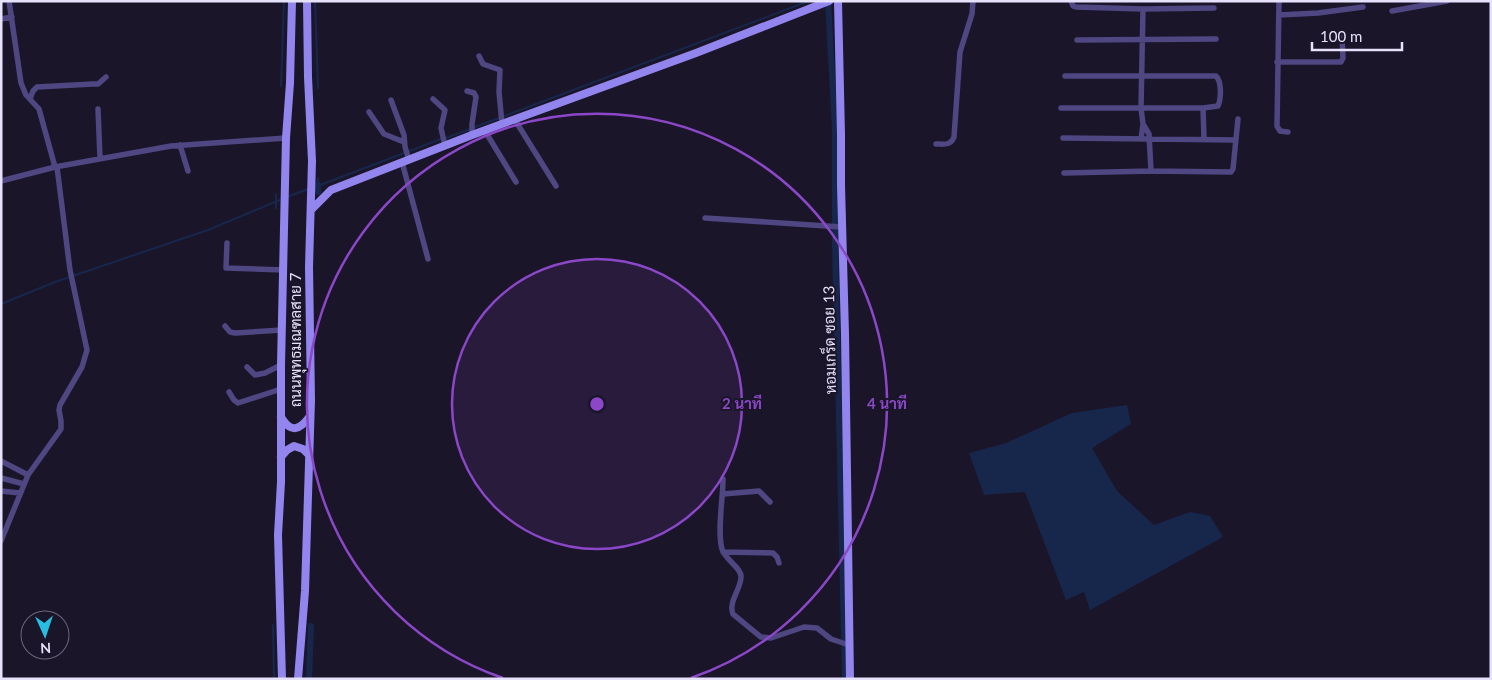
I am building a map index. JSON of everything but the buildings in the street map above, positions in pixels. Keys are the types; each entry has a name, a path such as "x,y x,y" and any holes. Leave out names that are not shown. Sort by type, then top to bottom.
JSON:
{"main road":[{"name":"ถนนพุทธมณฑลสาย 7","path":"282,679 278,535 286,138 290,83 292,1"},
{"name":"ถนนพุทธมณฑลสาย 7","path":"298,679 304,590 310,416 312,179 307,1"},
{"name":"หอมเกร็ด ซอย 13","path":"838,1 841,126 837,227 845,334 845,644 850,679"},
{"path":"311,210 332,190 444,144 472,130 486,131 502,122 515,120 696,53 826,2"},
{"path":"281,417 290,428 297,429 304,425 310,416"},
{"path":"281,458 287,450 294,446 303,448 308,454"}],"street":[{"path":"1,541 28,475 59,434 62,425 60,405 82,367 86,357 87,345 72,283 56,167 39,109 24,92 21,83 9,1"},
{"path":"936,144 949,144 954,137 960,52 972,14 973,1"},
{"path":"1071,1 1076,8 1109,5 1144,9 1199,4 1214,8"},
{"path":"1141,139 1143,124 1141,108 1141,39 1145,1"},
{"path":"1279,1 1277,126 1280,131 1288,132"},
{"path":"1392,11 1447,1"},
{"path":"1279,15 1318,13 1363,7"},
{"path":"1,18 12,17"},
{"path":"1277,62 1340,62 1343,58 1342,37"},
{"path":"1077,40 1216,39"},
{"path":"479,56 483,64 500,70 500,113 502,122"},
{"path":"1061,108 1203,108 1218,106 1220,103 1220,81 1216,76 1066,76"},
{"path":"30,99 33,90 37,87 98,84 106,77"},
{"path":"467,91 474,94 476,98 472,130"},
{"path":"433,99 445,110 441,128 444,144"},
{"path":"391,100 404,135 406,159 428,259"},
{"path":"1203,108 1204,139"},
{"path":"98,109 100,158"},
{"path":"369,112 384,134 405,145"},
{"path":"1064,173 1231,172 1233,169 1238,119"},
{"path":"515,120 556,186"},
{"path":"1143,124 1148,130 1150,139 1151,171"},
{"path":"486,131 516,182"},
{"path":"1,181 100,158 180,145 286,138"},
{"path":"1063,138 1236,140"},
{"path":"180,145 188,171"},
{"path":"705,218 837,227"},
{"path":"227,243 226,268 284,270"},
{"path":"225,326 230,332 235,333 282,330"},
{"path":"247,367 255,375 259,375 281,365"},
{"path":"229,392 238,403 281,389"},
{"path":"1,461 28,475"},
{"path":"1,478 24,484"},
{"path":"723,479 722,552 741,574 732,605 732,612 758,636 771,638 804,627 817,628 830,639 845,644"},
{"path":"1,491 20,493"},
{"path":"723,494 759,491 770,502"},
{"path":"1,522 8,523"},
{"path":"722,552 773,553 779,563"}],"water":[{"path":"1127,405 1131,424 1092,448 1117,491 1154,525 1190,512 1210,516 1223,537 1090,610 1084,592 1066,600 1025,492 984,495 969,453 1006,443 1072,413"}],"waterway":[{"path":"281,86 284,1"},
{"path":"315,1 318,88"},
{"path":"446,138 809,1"},
{"path":"828,1 835,129 835,242 845,679"},
{"path":"315,187 441,139"},
{"path":"318,178 318,185"},
{"path":"318,185 318,192"},
{"path":"287,197 308,189"},
{"path":"276,194 276,208"},
{"path":"1,304 55,282 208,230 282,199"},
{"path":"273,625 274,679"},
{"path":"309,679 311,626"}]}
